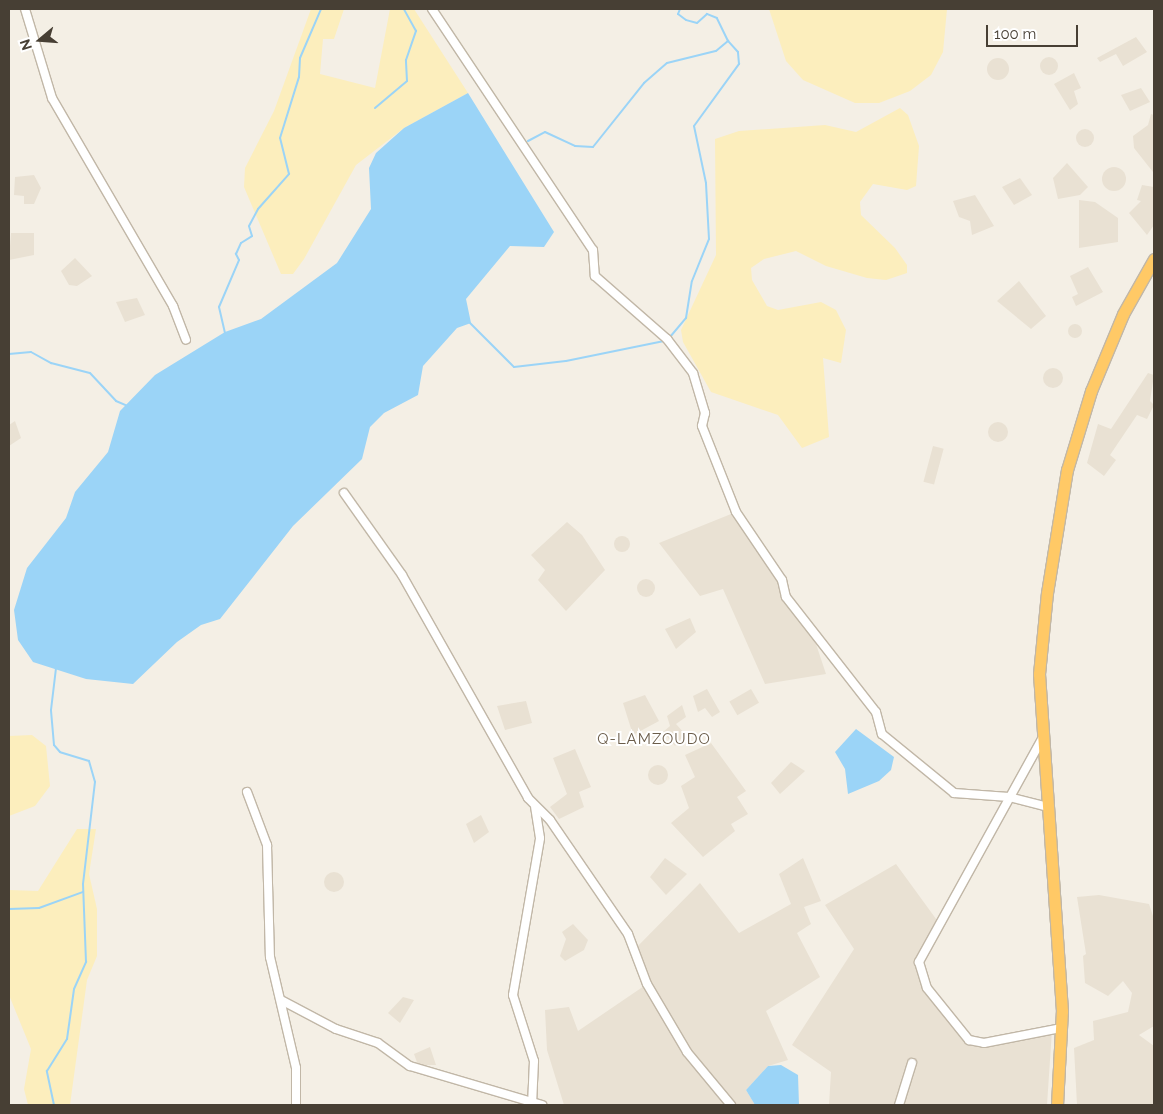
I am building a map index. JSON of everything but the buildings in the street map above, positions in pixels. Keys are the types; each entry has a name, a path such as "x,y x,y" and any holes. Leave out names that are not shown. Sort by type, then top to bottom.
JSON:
{"highway":[{"path":"1057,1105 1061,1028 1048,807 1042,739 1042,637 1052,550 1068,470 1106,352 1154,258"}],"street":[{"path":"25,9 52,98 173,306 186,340"},
{"path":"432,9 593,250 595,276 667,339 694,373 705,413 702,426 736,512 782,580 786,597 876,712 882,734 954,793 1009,798 1048,807"},
{"path":"344,493 402,575 535,807 550,820 622,926 647,984 687,1052 731,1105"},
{"path":"1042,739 928,939 919,962 921,972 942,1010 969,1040 984,1043 1061,1028"},
{"path":"247,792 268,845 270,957 296,1068 296,1105"},
{"path":"532,1102 534,1061 513,995 540,838 535,807"},
{"path":"281,1000 336,1029 378,1043 410,1066 488,1092 542,1105"},
{"path":"899,1105 912,1063"}],"shaded area":[{"path":"1136,37 1147,52 1123,66 1116,54 1100,62 1097,58"},
{"path":"1049,57 1055,60 1058,66 1055,72 1049,75 1043,72 1040,66 1043,60"},
{"path":"998,58 1006,61 1009,69 1006,77 998,80 990,77 987,69 990,61"},
{"path":"1074,73 1081,88 1074,91 1078,104 1070,110 1054,84"},
{"path":"1141,88 1150,102 1130,111 1121,95"},
{"path":"1151,114 1154,115 1153,172 1134,148 1133,136 1148,125"},
{"path":"1085,129 1091,132 1094,138 1091,144 1085,147 1079,144 1076,138 1079,132"},
{"path":"1067,163 1088,187 1080,195 1058,199 1053,178"},
{"path":"1114,167 1122,171 1126,179 1122,187 1114,191 1106,187 1102,179 1106,171"},
{"path":"34,175 41,188 34,204 24,204 24,196 14,195 15,177"},
{"path":"1020,178 1032,195 1014,205 1002,187"},
{"path":"1142,185 1154,187 1154,225 1147,235 1129,213 1141,201 1137,200"},
{"path":"975,195 994,226 972,235 970,221 959,217 953,201"},
{"path":"1079,200 1095,202 1118,218 1118,242 1079,248"},
{"path":"11,233 34,233 34,255 9,260"},
{"path":"75,258 92,276 77,286 69,285 61,271"},
{"path":"1088,267 1103,292 1076,306 1072,297 1078,294 1070,276"},
{"path":"1019,281 1046,316 1031,329 997,301"},
{"path":"137,298 145,315 125,322 116,302"},
{"path":"1072,324 1078,324 1082,331 1078,338 1072,338 1068,334 1068,328"},
{"path":"1053,368 1060,371 1063,378 1060,385 1053,388 1046,385 1043,378 1046,371"},
{"path":"1148,373 1154,375 1150,401 1154,405 1147,419 1137,415 1110,455 1116,460 1104,476 1087,463 1098,424 1111,429"},
{"path":"15,421 21,438 9,446 9,425"},
{"path":"994,422 1002,422 1008,428 1008,436 1002,442 994,442 988,436 988,428"},
{"path":"933,446 944,449 934,485 923,482"},
{"path":"736,512 782,580 786,597 810,626 826,674 765,684 723,589 700,596 659,543"},
{"path":"567,522 582,535 605,570 566,611 538,580 545,570 531,555"},
{"path":"622,536 628,538 630,544 628,550 622,552 616,550 614,544 616,538"},
{"path":"646,579 654,584 655,588 650,596 646,597 638,592 637,588 642,580"},
{"path":"690,618 696,632 676,649 665,629"},
{"path":"707,689 720,712 712,717 705,708 698,712 693,696"},
{"path":"751,689 759,703 737,715 729,702"},
{"path":"645,695 659,721 633,735 623,703"},
{"path":"526,701 532,723 505,730 497,706"},
{"path":"682,705 686,717 676,724 685,734 675,746 663,732 670,726 667,716"},
{"path":"711,743 746,791 737,797 748,814 731,824 735,831 703,857 671,823 689,808 681,786 695,777 685,755"},
{"path":"575,749 591,787 579,792 584,807 559,819 550,807 567,794 553,758"},
{"path":"791,762 805,771 780,794 771,783"},
{"path":"658,765 665,768 668,775 665,782 658,785 651,782 648,775 651,768"},
{"path":"481,815 489,832 474,843 466,824"},
{"path":"665,858 687,874 666,895 650,877"},
{"path":"803,858 821,901 804,907 811,924 797,933 820,977 766,1011 788,1060 768,1066 746,1090 755,1105 564,1105 547,1050 545,1010 569,1007 578,1031 647,984 632,952 700,883 739,933 791,904 779,874"},
{"path":"896,864 939,923 928,939 921,972 960,1032 984,1043 1052,1030 1047,1105 829,1105 831,1072 792,1045 854,949 825,905"},
{"path":"334,872 341,875 344,882 341,889 334,892 327,889 324,882 327,875"},
{"path":"1099,895 1149,904 1154,919 1154,1026 1139,1035 1154,1046 1154,1105 1077,1105 1074,1048 1094,1040 1093,1021 1128,1012 1132,993 1123,981 1108,996 1085,983 1083,956 1086,954 1077,897"},
{"path":"573,924 588,940 584,950 565,961 560,956 566,939 562,932"},
{"path":"403,997 414,1000 400,1023 388,1013"},
{"path":"430,1047 436,1065 418,1065 414,1054"}],"sand":[{"path":"311,9 344,9 334,39 323,39 320,74 375,88 390,9 414,9 468,93 404,128 356,165 304,259 293,274 281,274 244,187 245,168 274,111"},
{"path":"769,9 947,9 943,52 931,75 910,91 879,103 855,103 803,80 786,61"},
{"path":"900,108 908,115 919,146 916,186 907,190 873,184 860,202 861,215 895,248 907,265 907,273 886,280 867,278 826,266 796,251 764,259 751,268 752,280 767,306 778,310 821,302 836,310 846,330 841,363 823,358 829,437 802,448 778,415 711,392 683,342 681,330 716,255 715,139 739,131 825,125 856,132"},
{"path":"32,735 46,746 50,786 35,806 9,816 9,736"},
{"path":"77,829 96,829 89,874 97,909 97,956 87,980 70,1105 28,1105 24,1089 31,1049 9,995 9,890 38,891"}],"water":[{"path":"468,93 554,232 544,247 510,246 466,299 471,323 457,328 423,366 418,395 384,413 370,427 362,459 293,526 220,619 201,625 177,642 133,684 86,679 33,662 18,640 14,610 27,568 66,518 75,492 108,452 120,411 155,375 225,332 261,319 337,263 371,209 369,168 376,153 404,128"},
{"path":"856,729 894,757 891,770 879,781 848,794 845,769 835,752"},
{"path":"781,1065 798,1075 799,1105 755,1105 746,1090 768,1066"}],"waterway":[{"path":"225,333 219,307 239,260 236,254 241,243 252,236 249,226 258,209 289,174 280,138 299,77 300,58 321,9"},
{"path":"375,108 407,81 406,60 416,31 404,9"},
{"path":"528,141 545,132 575,146 593,147 644,83 667,63 716,51 728,41 717,18 707,14 697,23 686,20 678,14 680,9"},
{"path":"670,337 686,318 692,281 709,239 706,183 694,126 739,64 738,52 728,41"},
{"path":"470,323 514,367 566,361 664,341"},
{"path":"9,354 31,352 51,363 90,373 116,401 128,406"},
{"path":"54,1105 47,1071 67,1039 74,989 86,962 83,884 95,782 89,761 60,752 54,745 51,710 56,668"},
{"path":"9,909 39,908 83,892"}],"district":[{"name":"Q-LAMZOUDO","path":"654,740"}]}
